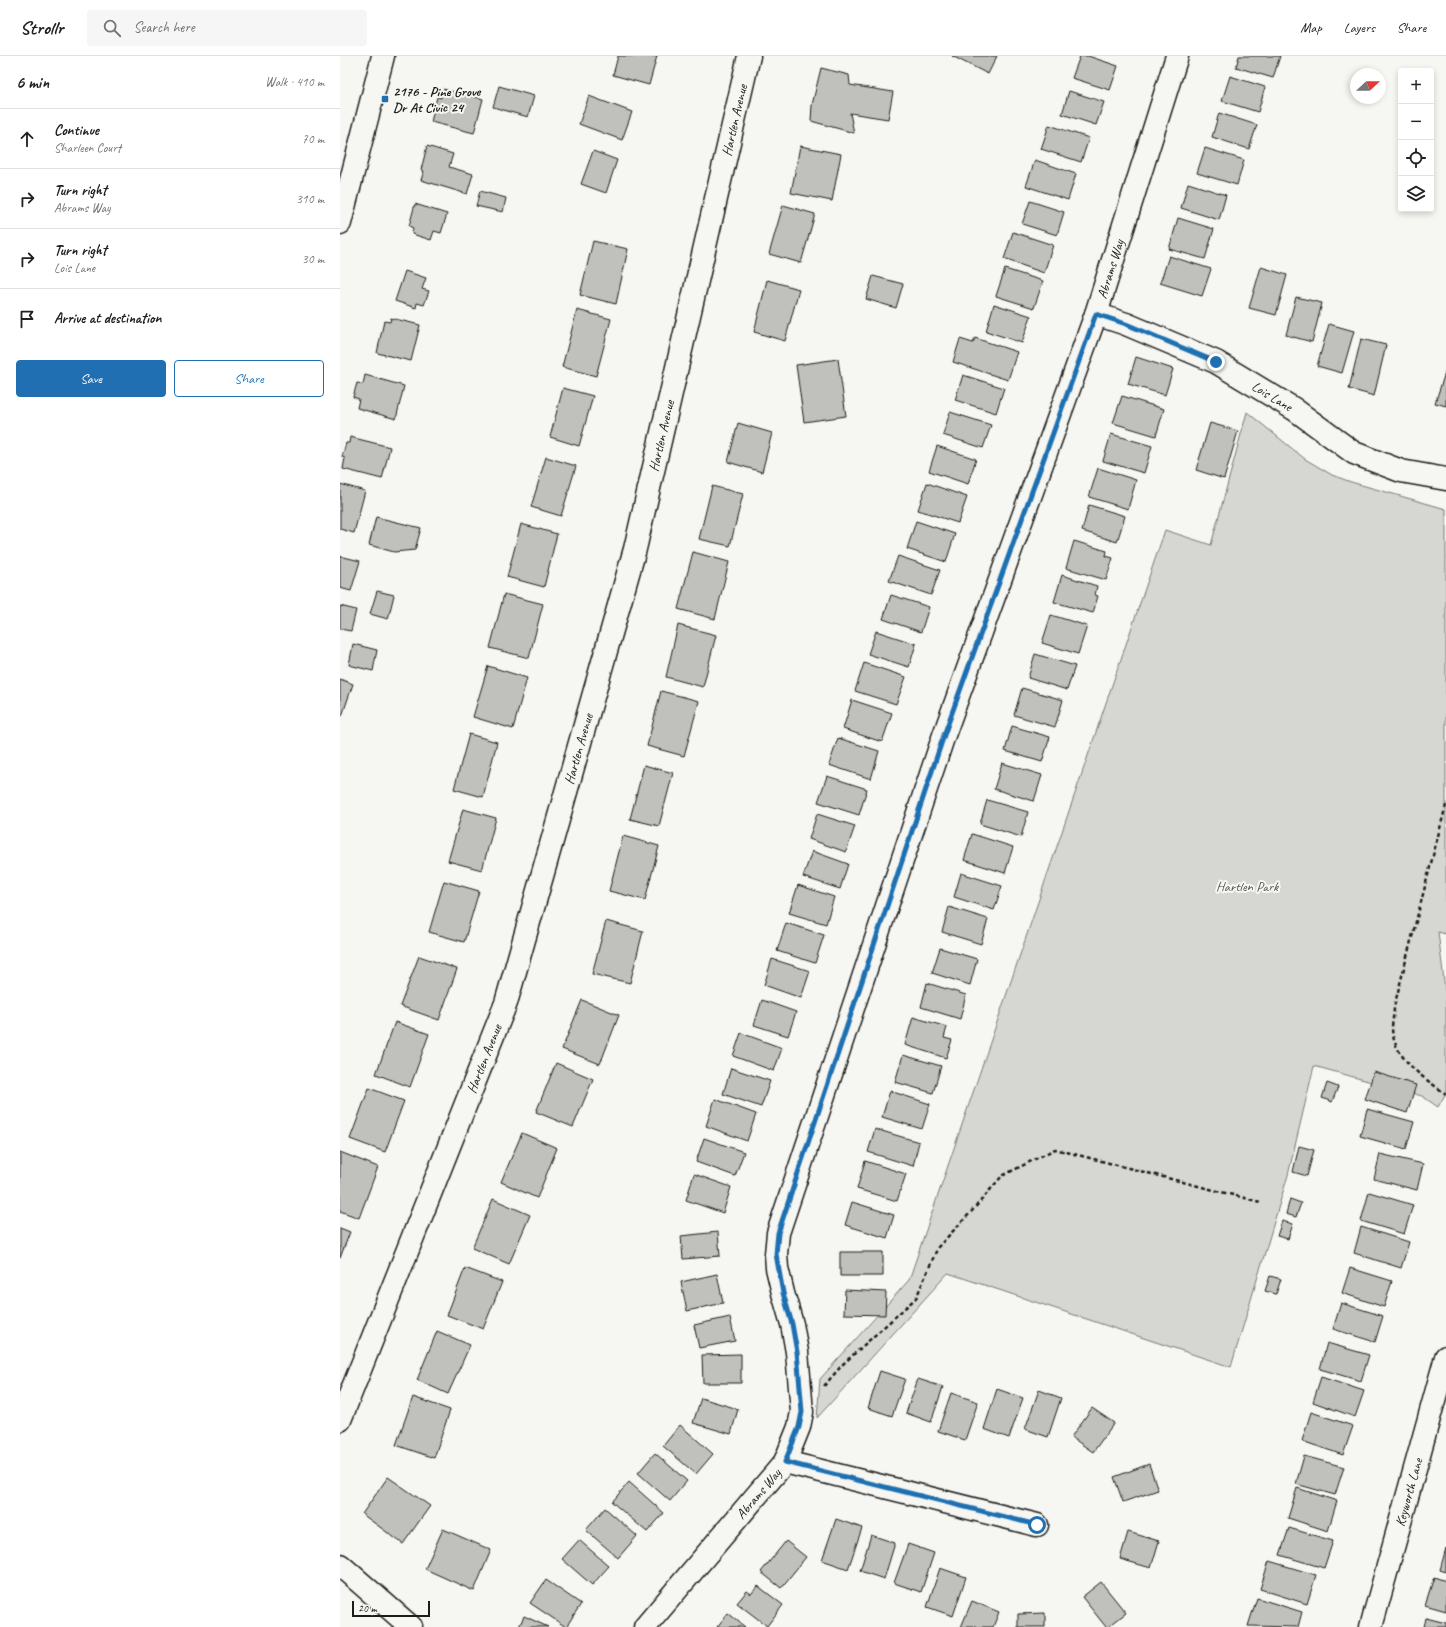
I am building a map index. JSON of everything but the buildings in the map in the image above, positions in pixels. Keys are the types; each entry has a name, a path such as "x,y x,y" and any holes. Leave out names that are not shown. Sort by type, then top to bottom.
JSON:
{"street":[{"path":"340,223 383,56"},
{"name":"Hartlen Avenue","path":"340,1420 506,1004 635,549 749,56"},
{"name":"Abrams Way","path":"645,1627 785,1462 799,1427 802,1412 797,1352 792,1324 776,1261 778,1233 944,735 1096,314 1177,56"},
{"name":"Lois Lane","path":"1096,314 1126,324 1216,362 1294,409 1354,453 1401,471 1446,479"},
{"name":"Keyworth Lane","path":"1371,1627 1446,1357"},
{"path":"785,1462 1037,1525"},
{"path":"340,1565 411,1627"}],"path":[{"path":"1446,805 1394,1007 1392,1029 1397,1048 1410,1066 1446,1094"},
{"path":"802,1412 843,1364 916,1298 938,1247 1002,1176 1055,1150 1260,1202"}],"green space":[{"name":"Hartlen Park","path":"1247,412 1305,459 1332,475 1351,482 1446,509 1446,934 1438,932 1446,997 1446,1093 1438,1107 1422,1096 1314,1066 1288,1175 1231,1367 948,1273 817,1418 820,1379 909,1280 1165,530 1211,545"}],"place":[{"name":"2176 - Pine Grove Dr At Civic 24","path":"385,99"}],"route":[{"path":"1037,1525 785,1462 799,1427 802,1412 797,1352 792,1324 783,1293 776,1254 778,1233 944,735 1096,314 1126,324 1216,362"}]}
